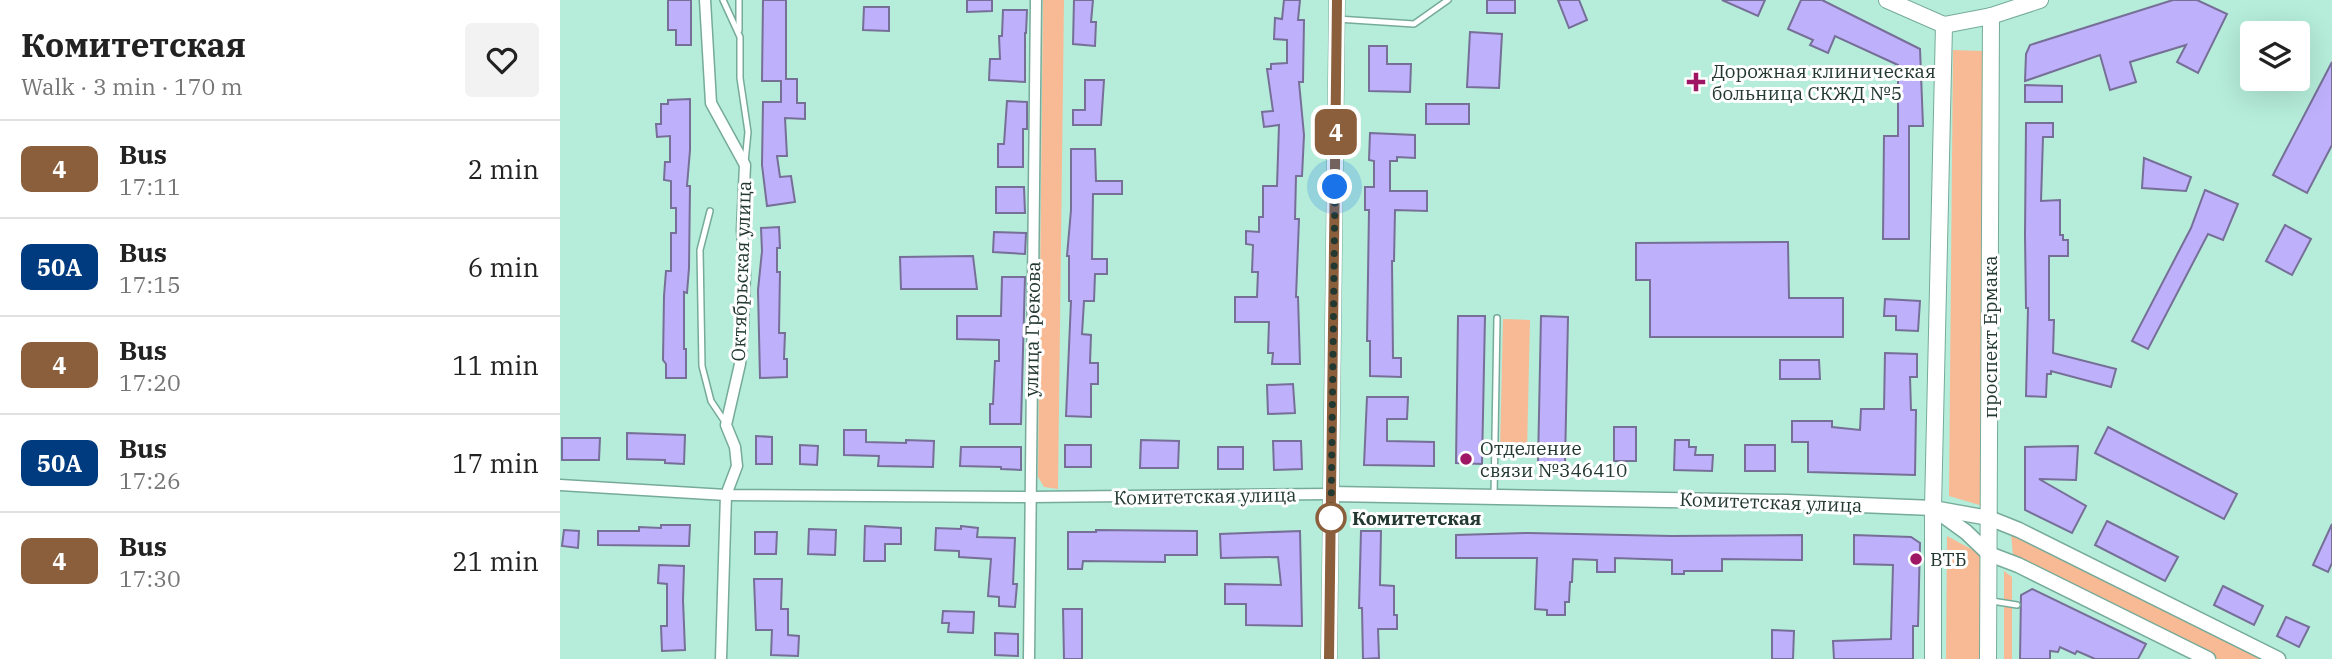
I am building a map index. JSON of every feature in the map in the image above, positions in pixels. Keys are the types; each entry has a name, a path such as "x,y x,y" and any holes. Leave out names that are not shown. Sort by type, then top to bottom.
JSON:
{"main road":[{"path":"1887,0 1944,25 1991,16 2040,0"},
{"name":"проспект Ермака","path":"1988,659 1991,16"},
{"path":"1933,659 1933,508 1944,25"}],"street":[{"name":"Октябрьская улица","path":"705,0 711,103 745,165 742,230 745,274 743,326 740,364 726,425 735,447 737,466 726,495 722,659"},
{"name":"улица Грекова","path":"1029,659 1036,0"},
{"path":"1329,659 1337,0"},
{"name":"Комитетская улица","path":"560,485 726,495 1494,496 1933,508 1989,518 2019,530 2278,659"},
{"path":"1933,508 1966,532 1989,554 2018,565 2208,659"}],"lane":[{"path":"723,0 740,37"},
{"path":"739,0 740,78 748,132 745,165"},
{"path":"1337,19 1414,24 1448,0"},
{"name":"Октябрьская улица","path":"710,211 700,250 702,366 710,401 726,425"},
{"path":"1494,496 1497,318"},
{"path":"1989,601 2017,605"}],"shaded area":[{"path":"1043,0 1064,0 1058,489 1044,487 1038,477"},
{"path":"1953,50 1983,51 1983,506 1949,496"},
{"path":"1503,319 1530,320 1527,451 1500,451"},
{"path":"2011,532 2268,659 2218,659 2013,556"},
{"path":"1947,536 1988,558 1988,659 1946,659"},
{"path":"2004,571 2012,577 2012,659 2004,659"}],"building":[{"path":"668,0 691,0 691,45 676,45 676,30 668,30"},
{"path":"763,0 786,0 786,79 797,79 797,103 805,103 805,119 785,118 787,156 777,156 780,177 791,176 795,202 767,206 762,165 763,102 781,102 781,81 762,81"},
{"path":"967,0 992,0 992,11 967,12"},
{"path":"1074,0 1093,0 1091,22 1096,22 1095,46 1073,44"},
{"path":"1284,0 1300,0 1298,20 1304,20 1303,82 1299,82 1304,135 1302,176 1296,176 1295,219 1299,219 1296,297 1300,364 1272,364 1273,353 1268,353 1269,322 1235,322 1235,297 1257,297 1258,272 1252,272 1253,245 1246,244 1246,231 1259,232 1259,217 1263,217 1263,186 1277,186 1279,125 1264,127 1262,112 1273,111 1267,69 1271,69 1271,64 1287,63 1287,40 1274,39 1275,18 1282,19"},
{"path":"1487,0 1515,0 1515,13 1487,13"},
{"path":"1558,0 1579,0 1587,20 1569,28"},
{"path":"1722,0 1765,0 1758,16"},
{"path":"1801,0 1822,0 1920,49 1923,126 1909,126 1909,239 1883,239 1884,136 1898,136 1898,65 1835,36 1828,53 1810,45 1813,40 1788,29"},
{"path":"2173,0 2197,0 2227,14 2198,73 2177,62 2186,45 2130,62 2136,82 2110,90 2100,55 2025,81 2026,54 2030,45"},
{"path":"864,7 889,7 889,31 863,30"},
{"path":"1003,10 1027,10 1025,82 989,80 990,59 1000,59 999,36 1002,36"},
{"path":"1470,32 1502,34 1499,88 1467,87"},
{"path":"1369,46 1387,46 1387,64 1411,64 1410,92 1369,91"},
{"path":"2332,62 2332,145 2307,193 2273,175"},
{"path":"1085,80 1104,80 1101,125 1073,125 1073,110 1085,110"},
{"path":"2025,85 2062,86 2062,102 2025,102"},
{"path":"690,99 687,186 690,186 689,268 687,293 684,292 686,378 666,378 666,364 663,360 664,296 666,271 671,271 671,233 676,233 676,208 671,208 671,181 664,180 665,162 670,162 670,136 657,137 656,124 661,124 661,104 668,104 668,100"},
{"path":"1007,101 1027,102 1027,129 1023,129 1023,167 998,167 998,144 1004,144"},
{"path":"1426,104 1469,104 1469,124 1426,124"},
{"path":"2026,123 2053,123 2053,137 2043,137 2041,201 2060,200 2060,235 2063,235 2063,240 2068,240 2068,256 2049,256 2049,320 2054,320 2053,353 2116,369 2111,387 2051,371 2051,374 2047,374 2046,397 2026,396"},
{"path":"1370,133 1415,135 1415,158 1397,157 1397,161 1390,161 1390,191 1427,191 1427,211 1395,210 1392,261 1393,358 1401,358 1401,377 1370,376 1370,341 1367,341 1369,210 1365,210 1365,187 1374,187 1374,161 1369,160"},
{"path":"1071,149 1095,149 1096,181 1122,181 1122,194 1093,194 1092,259 1107,259 1107,274 1095,274 1094,301 1084,301 1082,334 1091,335 1090,363 1098,363 1098,384 1091,384 1091,417 1066,416 1071,301 1067,256 1071,210"},
{"path":"2144,158 2191,177 2186,191 2142,188"},
{"path":"996,187 1024,187 1025,213 996,213"},
{"path":"2205,190 2238,204 2223,240 2208,234 2148,349 2132,341 2191,228"},
{"path":"2285,225 2311,239 2292,275 2266,261"},
{"path":"779,227 779,333 785,333 784,359 787,359 787,377 760,378 758,290 762,251 761,228"},
{"path":"994,232 1026,233 1025,254 993,252"},
{"path":"1788,242 1789,298 1843,298 1843,337 1650,337 1650,280 1636,280 1636,243"},
{"path":"973,256 977,289 901,289 900,257"},
{"path":"1002,277 1025,277 1021,424 990,424 995,361 999,361 999,340 957,339 957,316 1001,316"},
{"path":"1885,299 1920,301 1918,331 1896,330 1896,316 1884,316"},
{"path":"1458,316 1485,316 1482,464 1456,463"},
{"path":"1541,316 1568,317 1565,464 1538,464"},
{"path":"1885,353 1917,354 1917,377 1910,377 1911,410 1916,410 1915,475 1808,472 1808,442 1792,442 1792,421 1832,421 1832,427 1860,430 1861,409 1884,409"},
{"path":"1780,360 1819,360 1820,379 1780,379"},
{"path":"1293,384 1295,413 1268,414 1267,385"},
{"path":"1367,397 1408,397 1407,419 1387,419 1387,441 1434,442 1434,466 1364,465"},
{"path":"1614,427 1636,427 1636,461 1614,461"},
{"path":"2108,427 2237,494 2224,519 2095,453"},
{"path":"844,430 866,430 866,442 934,441 933,467 878,466 879,456 844,455"},
{"path":"627,433 685,435 684,464 665,463 665,460 627,459"},
{"path":"756,436 772,437 772,464 756,464"},
{"path":"562,438 600,438 599,460 562,460"},
{"path":"1141,440 1179,441 1178,468 1140,468"},
{"path":"1675,440 1689,440 1689,447 1696,447 1695,455 1713,455 1712,471 1674,470"},
{"path":"1273,441 1301,441 1302,469 1274,470"},
{"path":"800,445 818,446 817,465 800,464"},
{"path":"1065,445 1091,445 1091,467 1065,467"},
{"path":"1745,445 1775,445 1775,471 1745,471"},
{"path":"2078,446 2076,480 2039,479 2086,506 2072,533 2025,510 2025,447"},
{"path":"961,447 1021,447 1021,470 960,466"},
{"path":"1218,447 1243,447 1243,469 1218,469"},
{"path":"2107,521 2178,557 2165,581 2095,545"},
{"path":"2332,524 2332,563 2328,572 2313,565"},
{"path":"661,525 690,525 689,546 598,545 598,531 639,531 639,527 661,528"},
{"path":"865,526 901,528 901,544 885,544 885,561 864,561"},
{"path":"961,526 978,528 977,537 1015,538 1015,607 999,606 999,597 988,596 991,559 959,557 959,551 935,550 936,528 961,529"},
{"path":"809,529 836,530 835,555 808,554"},
{"path":"564,530 579,531 578,548 562,546"},
{"path":"1197,531 1197,555 1165,555 1165,562 1083,561 1082,569 1068,569 1068,532"},
{"path":"1300,531 1302,626 1246,625 1246,604 1225,604 1225,584 1281,585 1278,557 1221,558 1220,534"},
{"path":"1361,531 1381,531 1380,585 1394,586 1397,629 1378,629 1379,658 1363,659 1362,608 1359,608"},
{"path":"755,532 777,532 776,554 755,554"},
{"path":"1456,535 1802,535 1802,560 1722,559 1722,571 1684,571 1684,574 1672,574 1672,560 1615,558 1615,572 1597,572 1597,560 1573,559 1572,582 1569,602 1565,602 1565,615 1547,615 1547,610 1535,609 1537,558 1456,558"},
{"path":"1854,535 1911,537 1920,543 1918,626 1913,626 1913,659 1834,659 1833,641 1891,639 1893,565 1854,564"},
{"path":"659,565 684,566 685,650 662,651 661,626 667,626 667,584 658,583"},
{"path":"754,579 782,579 781,609 788,609 788,635 799,636 798,656 771,655 772,630 756,630"},
{"path":"2223,586 2263,606 2254,625 2214,605"},
{"path":"2032,589 2146,644 2138,659 2095,659 2060,647 2058,652 2050,651 2050,659 2020,659 2021,595"},
{"path":"1063,609 1082,609 1082,659 1064,659"},
{"path":"943,611 974,612 973,633 948,632 949,623 942,623"},
{"path":"2286,617 2309,627 2299,647 2277,636"},
{"path":"1772,630 1794,631 1793,659 1772,659"},
{"path":"995,633 1018,634 1018,656 995,655"}],"bus line":[{"name":"4","path":"1329,659 1337,0"}],"place":[{"name":"Дорожная клиническая больница СКЖД №5","path":"1696,82"},
{"name":"Отделение связи №346410","path":"1466,459"},
{"name":"Комитетская","path":"1331,518"},
{"name":"ВТБ","path":"1916,559"}],"route":[{"path":"1331,518 1335,187"}]}
